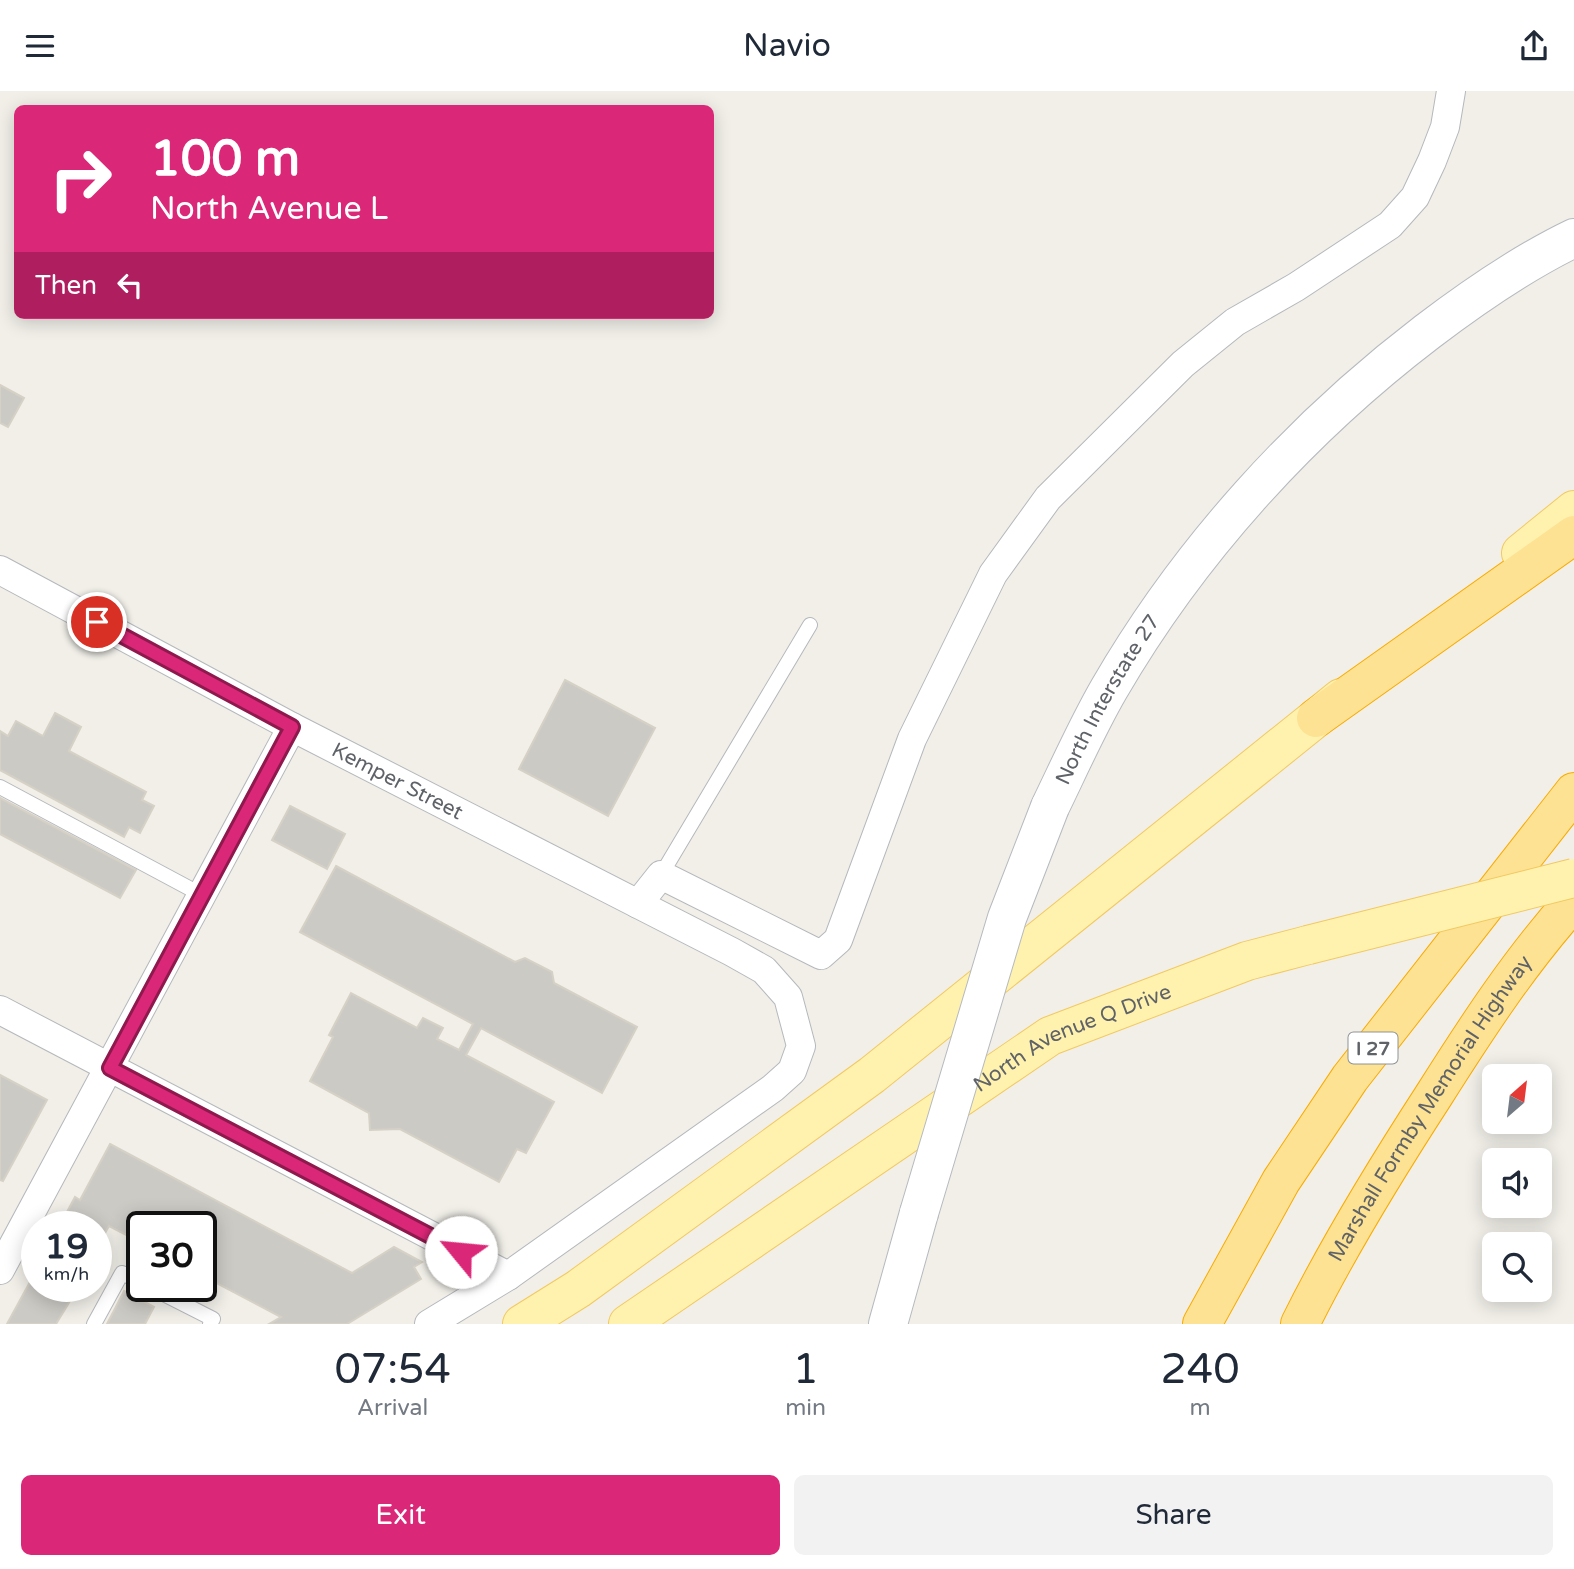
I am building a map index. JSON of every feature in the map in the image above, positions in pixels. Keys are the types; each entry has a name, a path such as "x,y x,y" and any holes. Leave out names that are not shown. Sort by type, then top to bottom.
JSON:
{"highway":[{"path":"1316,718 1574,535"},
{"name":"I 27","path":"1202,1324 1282,1181 1350,1078 1574,792"},
{"name":"Marshall Formby Memorial Highway","path":"1300,1324 1320,1283 1403,1143 1499,994 1574,901"}],"main road":[{"name":"North Interstate 27","path":"888,1324 1007,918 1050,807 1109,689 1160,610 1213,539 1292,450 1373,373 1477,294 1574,238"},
{"path":"523,1324 578,1289 872,1075 1574,510"},
{"name":"North Avenue Q Drive","path":"628,1324 1050,1036 1247,961 1574,878"}],"street":[{"path":"638,904 661,876 821,955 832,949 838,940 912,739 993,573 1048,498 1183,364 1235,322 1296,287 1390,225 1415,197 1432,161 1445,127 1451,91"},
{"name":"Kemper Street","path":"0,570 292,727 764,971 788,997 801,1046 792,1071 773,1089 508,1276"},
{"path":"0,1270 14,1234 110,1068 292,727"},
{"path":"0,1010 508,1276"},
{"path":"429,1324 508,1276"}],"lane":[{"path":"661,876 810,625"},
{"path":"0,787 202,895"},
{"path":"94,1324 122,1273 126,1275"},
{"path":"180,1302 213,1319 210,1324"}],"building":[{"path":"0,385 24,398 8,427 0,423"},
{"path":"565,680 655,728 608,816 519,769"},
{"path":"55,713 81,727 69,751 146,792 142,800 154,806 140,833 129,827 124,837 0,770 0,731 8,736 16,721 43,736"},
{"path":"0,798 136,870 120,898 0,834"},
{"path":"290,806 345,834 327,869 272,840"},
{"path":"336,866 515,962 525,958 552,972 554,983 637,1027 602,1093 481,1028 466,1055 554,1102 526,1153 517,1149 499,1182 400,1129 370,1130 369,1113 310,1081 333,1037 329,1035 351,993 417,1028 423,1018 443,1028 437,1039 459,1050 473,1024 300,932"},
{"path":"0,1075 47,1100 3,1181 0,1180"},
{"path":"110,1144 352,1273 394,1247 422,1262 414,1267 421,1279 347,1324 269,1324 281,1317 217,1283 217,1211 126,1211 126,1235 112,1228 112,1211 68,1211 75,1197 80,1200"},
{"path":"124,1291 126,1302 145,1302 154,1307 145,1324 107,1324"},
{"path":"21,1298 21,1302 69,1302 56,1324 7,1324"}],"route":[{"path":"97,622 292,727 110,1068 461,1252"}]}
